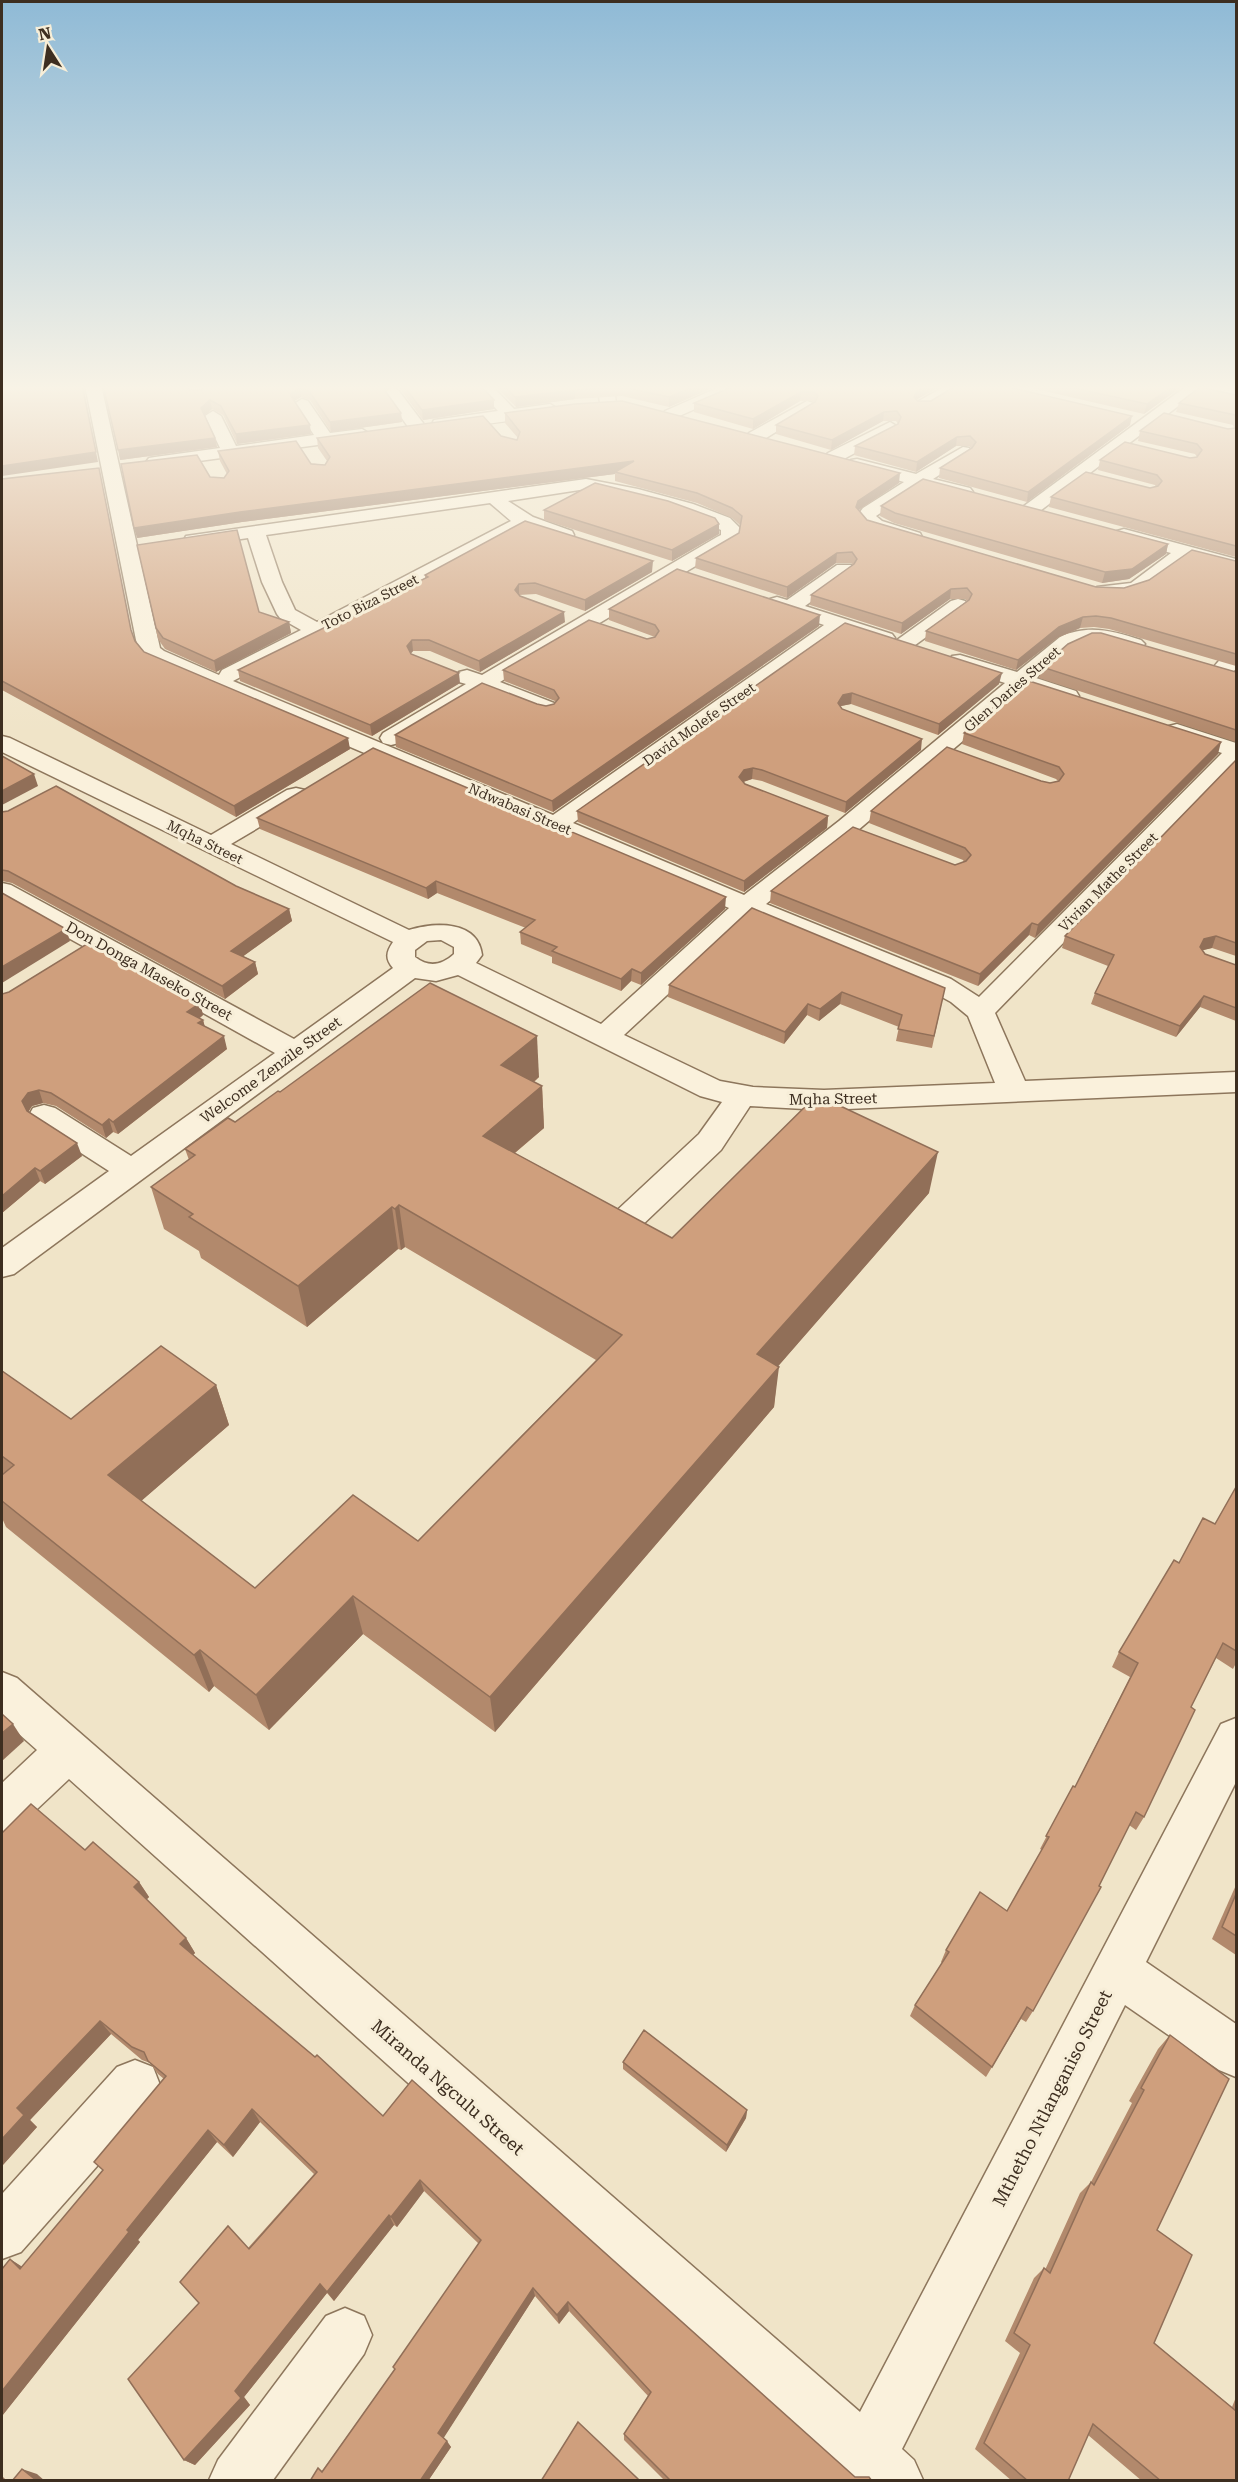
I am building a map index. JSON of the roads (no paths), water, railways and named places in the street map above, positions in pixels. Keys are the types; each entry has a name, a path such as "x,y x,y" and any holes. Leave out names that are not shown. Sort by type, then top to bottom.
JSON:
{"street":[{"name":"Ndwabasi Street","path":"128,501 134,547 137,600 150,650 156,656 217,682 364,754 556,824 962,996 980,1012 1014,1091"},
{"path":"174,542 468,501"},
{"path":"497,501 504,509 524,522 581,541"},
{"path":"364,754 482,682 577,617 664,566 730,537 732,532 729,525 654,501"},
{"path":"886,501 866,516 875,525 931,542"},
{"path":"1030,510 1042,501"},
{"path":"1008,504 1052,516"},
{"name":"Toto Biza Street","path":"217,682 524,522"},
{"path":"1108,531 1236,565"},
{"path":"255,532 272,582 287,614 317,630"},
{"path":"1089,588 1116,591 1136,588 1186,551"},
{"path":"664,566 705,580"},
{"path":"790,607 844,569"},
{"path":"758,597 1090,703"},
{"path":"904,644 958,605"},
{"path":"577,617 617,632"},
{"name":"David Molefe Street","path":"556,824 841,623"},
{"name":"Glen Daries Street","path":"604,1037 747,906 848,826 1067,641 1076,637 1101,635 1149,648"},
{"path":"1202,664 1232,668"},
{"path":"452,670 546,708"},
{"path":"1158,724 1236,751"},
{"name":"Mqha Street","path":"2,743 64,784 212,845 410,954"},
{"name":"Vivian Mathe Street","path":"980,1012 1236,751"},
{"path":"212,845 314,784"},
{"name":"Don Donga Maseko Street","path":"2,891 83,947 296,1052"},
{"path":"432,932 457,936 463,940 468,950 468,955 459,965 441,972 430,973 410,954 432,932"},
{"name":"Welcome Zenzile Street","path":"2,1265 296,1052 410,954"},
{"name":"Mqha Street","path":"459,965 711,1089 741,1096 776,1100 825,1100 1236,1082"},
{"path":"624,1223 710,1142 741,1096"},
{"path":"44,1115 131,1171"},
{"name":"Miranda Ngculu Street","path":"2,1692 881,2469"},
{"name":"Mthetho Ntlanganiso Street","path":"881,2469 1117,1971 1236,1738"},
{"path":"2,1812 67,1751"},
{"path":"1117,1971 1236,2053"},
{"path":"2,2233 135,2085"},
{"path":"238,2481 345,2334"}]}
